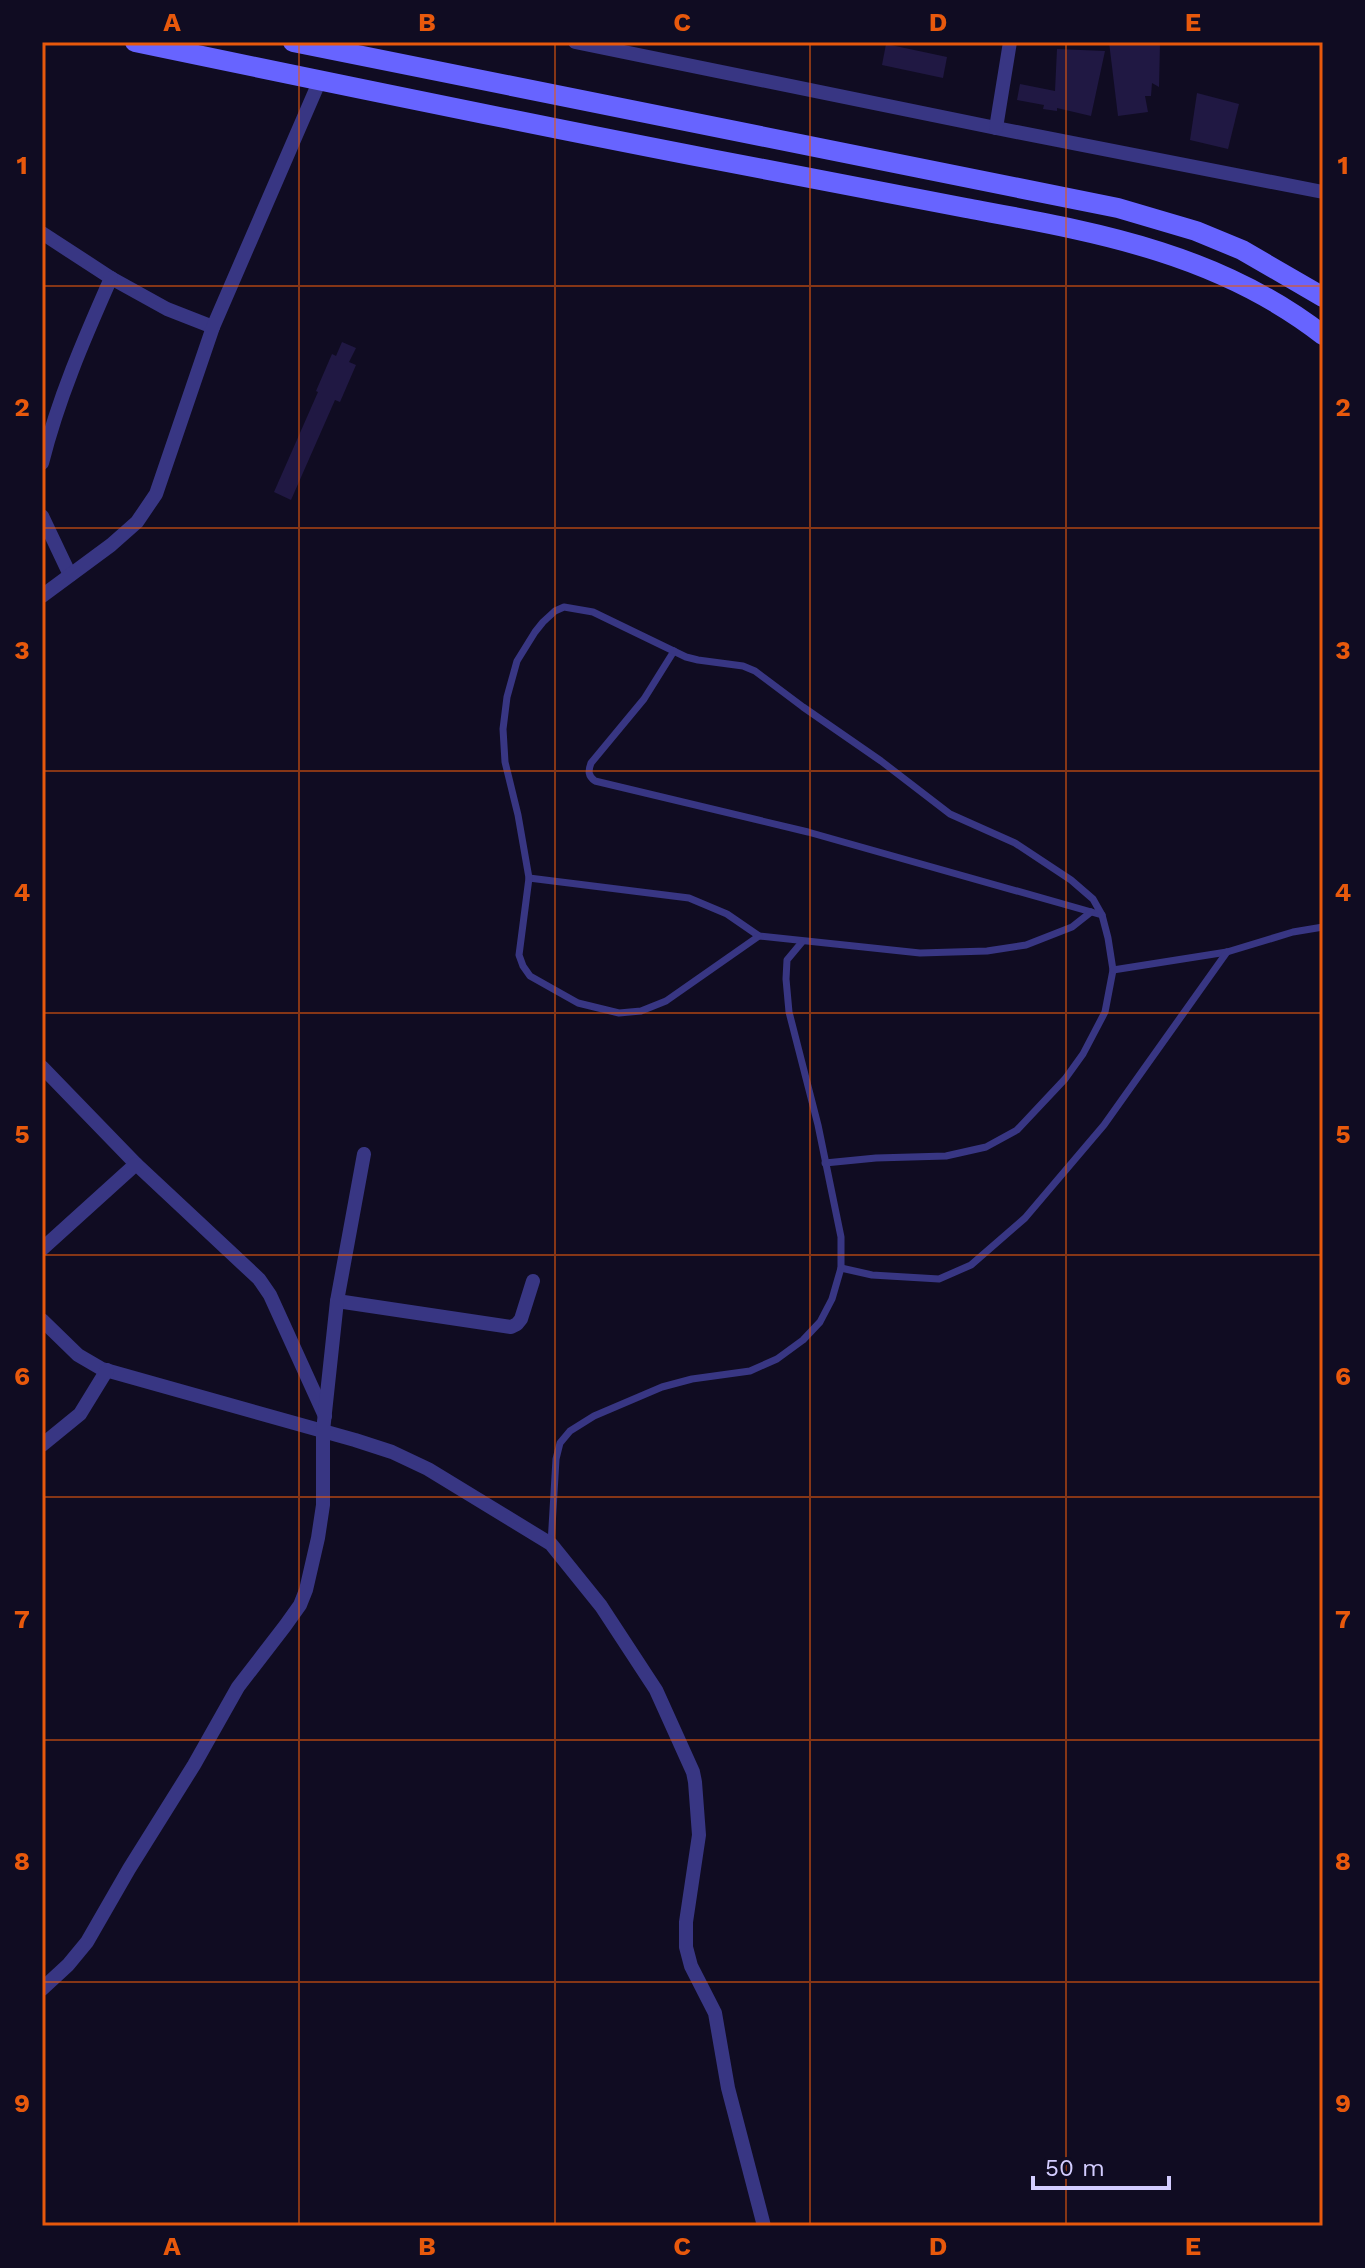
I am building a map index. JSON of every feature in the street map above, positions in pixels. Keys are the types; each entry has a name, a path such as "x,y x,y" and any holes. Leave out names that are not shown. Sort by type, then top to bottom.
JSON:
{"main road":[{"path":"135,42 708,159 1096,233 1197,264 1275,302 1323,335"},
{"path":"293,42 1118,208 1196,231 1242,250 1323,297"},
{"path":"475,111 482,80"}],"street":[{"path":"575,42 1323,192"},
{"path":"996,128 1010,42"},
{"path":"42,596 137,522 156,494 213,327 320,80"},
{"path":"42,233 111,278 167,309 213,327"},
{"path":"42,463 68,376 111,278"},
{"path":"42,516 70,575"},
{"path":"42,1067 136,1164 259,1279 270,1295 324,1424"},
{"path":"42,1989 87,1942 238,1687 300,1605 321,1516 324,1424 337,1301 364,1154"},
{"path":"42,1249 136,1164"},
{"path":"337,1301 511,1327 521,1319 533,1281"},
{"path":"42,1320 78,1355 107,1370 324,1424 428,1469 551,1544 601,1606 656,1690 693,1772 699,1835 686,1922 686,1947 691,1966 715,2013 728,2088 764,2226"},
{"path":"42,1445 80,1414 107,1370"}],"lane":[{"path":"759,936 666,1001 641,1011 619,1013 578,1003 530,976 523,966 519,955 529,878 505,762 503,729 507,697 517,661 535,632 555,611 564,607 593,612 698,660 743,666 755,671 950,814 1015,843 1071,880 1093,899 1102,915 1113,970 1105,1012 1083,1054 1065,1079 1017,1130 986,1147 946,1156 825,1163"},
{"path":"674,651 644,699 591,763 588,770 595,781 838,840 1102,915"},
{"path":"529,878 689,898 727,914 759,936 920,953 987,951 1026,945 1072,927 1091,912"},
{"path":"1113,970 1227,952 1293,932 1323,927"},
{"path":"551,1544 556,1459 560,1443 570,1431 594,1416 662,1387 692,1379 750,1371 777,1359 803,1340 820,1322 832,1299 841,1268 841,1237 818,1125 789,1012 786,979 787,960 802,942"},
{"path":"841,1268 872,1275 939,1279 971,1265 1025,1218 1104,1125 1227,952"}],"building":[{"path":"1109,42 1160,43 1159,87 1152,83 1151,96 1145,96 1148,112 1118,116"},
{"path":"886,44 947,57 943,78 882,65"},
{"path":"1057,49 1105,51 1091,116 1057,108 1057,111 1043,109 1044,105 1017,100 1020,84 1055,91"},
{"path":"1197,93 1239,104 1228,149 1190,140"},
{"path":"342,342 356,348 349,362 356,365 340,402 335,400 291,500 274,492 332,354 336,356"}]}
